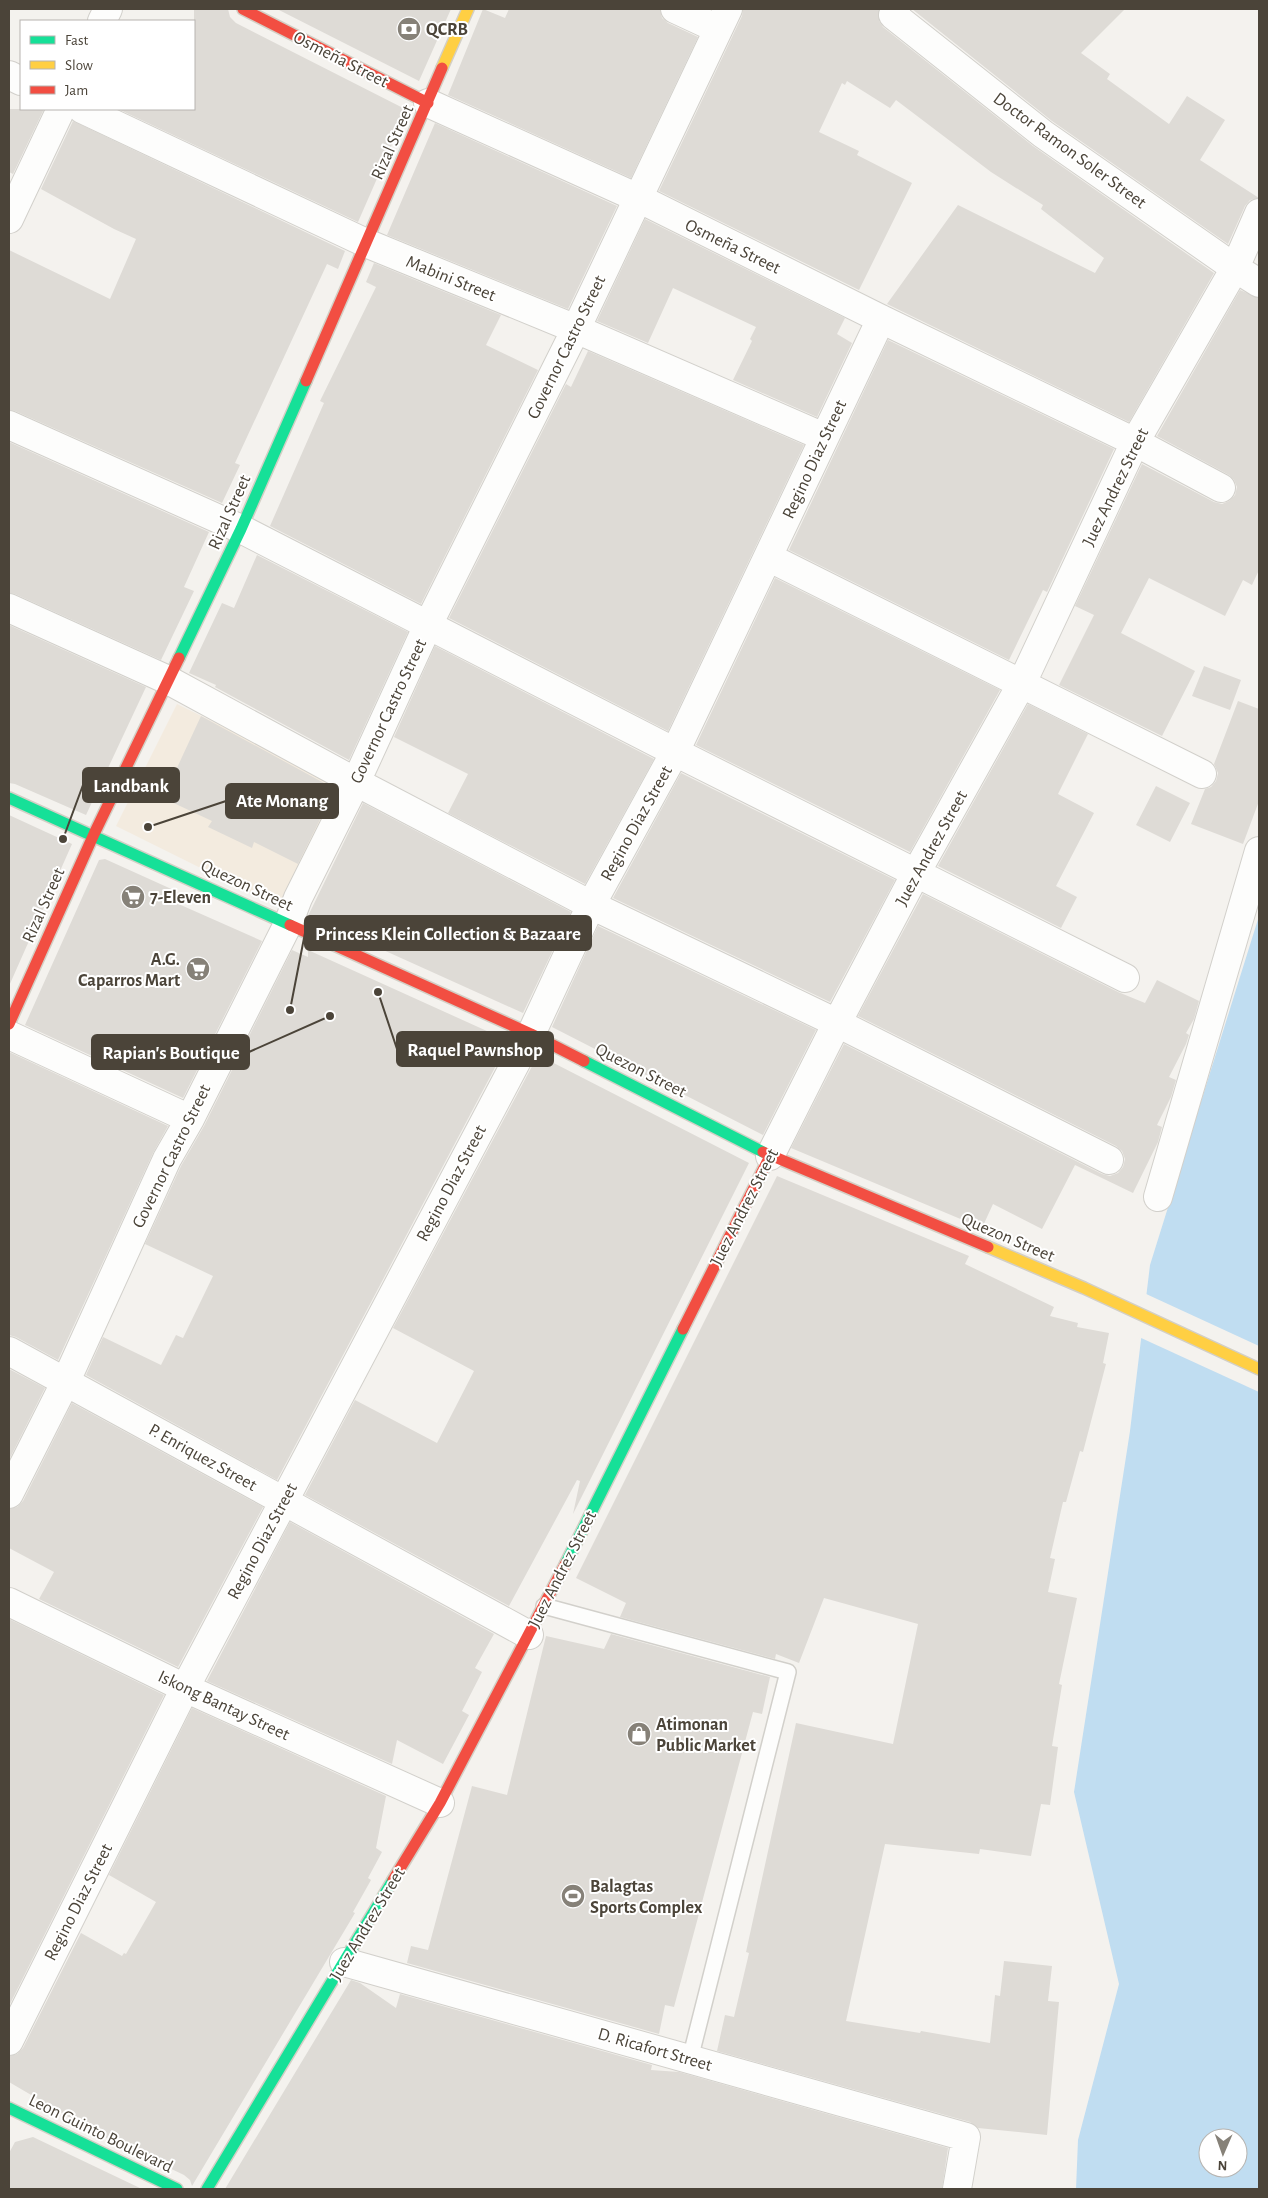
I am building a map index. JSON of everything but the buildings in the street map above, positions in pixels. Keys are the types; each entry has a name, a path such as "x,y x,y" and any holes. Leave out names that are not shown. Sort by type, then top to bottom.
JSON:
{"street":[{"name":"Osmeña Street","path":"243,9 428,103 638,198 880,319 1135,442 1221,488"},
{"name":"Rizal Street","path":"9,1024 94,834 241,529 468,9"},
{"path":"675,9 723,19"},
{"name":"Doctor Ramon Soler Street","path":"896,9 893,15 1043,134 1259,283"},
{"name":"Governor Castro Street","path":"9,1494 66,1381 167,1159 190,1119 288,924 298,898 356,782 428,625 576,329 723,19"},
{"path":"9,218 60,110"},
{"name":"Mabini Street","path":"84,110 366,242 576,329 824,437"},
{"name":"Juez Andrez Street","path":"207,2189 440,1803 544,1606 837,1023 916,873 1022,683 1135,442 1235,268 1259,214"},
{"name":"Regino Diaz Street","path":"9,2040 185,1688 531,1034 591,905 675,752 880,319"},
{"path":"9,425 241,529 675,752 1124,978"},
{"path":"768,557 1202,774"},
{"path":"9,608 168,680 356,782 591,905 837,1023 1109,1160"},
{"name":"Quezon Street","path":"9,798 94,834 531,1034 770,1156 1084,1288 1259,1369"},
{"path":"1158,1197 1259,851"},
{"path":"9,1035 190,1119"},
{"name":"P. Enriquez Street","path":"9,1351 282,1502 529,1635"},
{"name":"Iskong Bantay Street","path":"9,1602 185,1688 440,1803"},
{"name":"D. Ricafort Street","path":"344,1962 966,2136 957,2189"},
{"name":"Leon Guinto Boulevard","path":"10,2113 177,2189"}],"lane":[{"path":"544,1606 788,1672 690,2059"}],"shaded area":[{"path":"177,704 342,785 281,908 116,826"}],"water":[{"path":"1259,916 1259,2189 1076,2189 1078,2140 1119,1984 1074,1792 1130,1431 1150,1265"}],"pier":[{"path":"1144,1293 1259,1346 1259,1392 1139,1337"}],"traffic: fast":[{"path":"179,658 241,529 306,381"},
{"path":"9,798 290,925"},
{"path":"584,1061 763,1152"},
{"path":"566,1563 683,1329"},
{"path":"207,2189 393,1880"},
{"path":"9,2108 177,2189"}],"traffic: slow":[{"path":"442,68 468,9"},
{"path":"988,1247 1084,1288 1259,1369"}],"traffic: jam":[{"path":"243,9 428,103"},
{"path":"306,381 442,68"},
{"path":"9,1024 94,834 179,658"},
{"path":"290,925 531,1034 584,1061"},
{"path":"763,1152 988,1247"},
{"path":"683,1329 770,1156"},
{"path":"393,1880 440,1803 566,1563"}],"place":[{"name":"QCRB","path":"409,29"},
{"name":"Ate Monang","path":"148,827"},
{"name":"Landbank","path":"63,839"},
{"name":"7-Eleven","path":"133,897"},
{"name":"A.G. Caparros Mart","path":"198,969"},
{"name":"Raquel Pawnshop","path":"378,992"},
{"name":"Princess Klein Collection & Bazaare","path":"290,1010"},
{"name":"Rapian's Boutique","path":"330,1016"},
{"name":"Atimonan Public Market","path":"639,1734"},
{"name":"Balagtas Sports Complex","path":"573,1896"}]}
